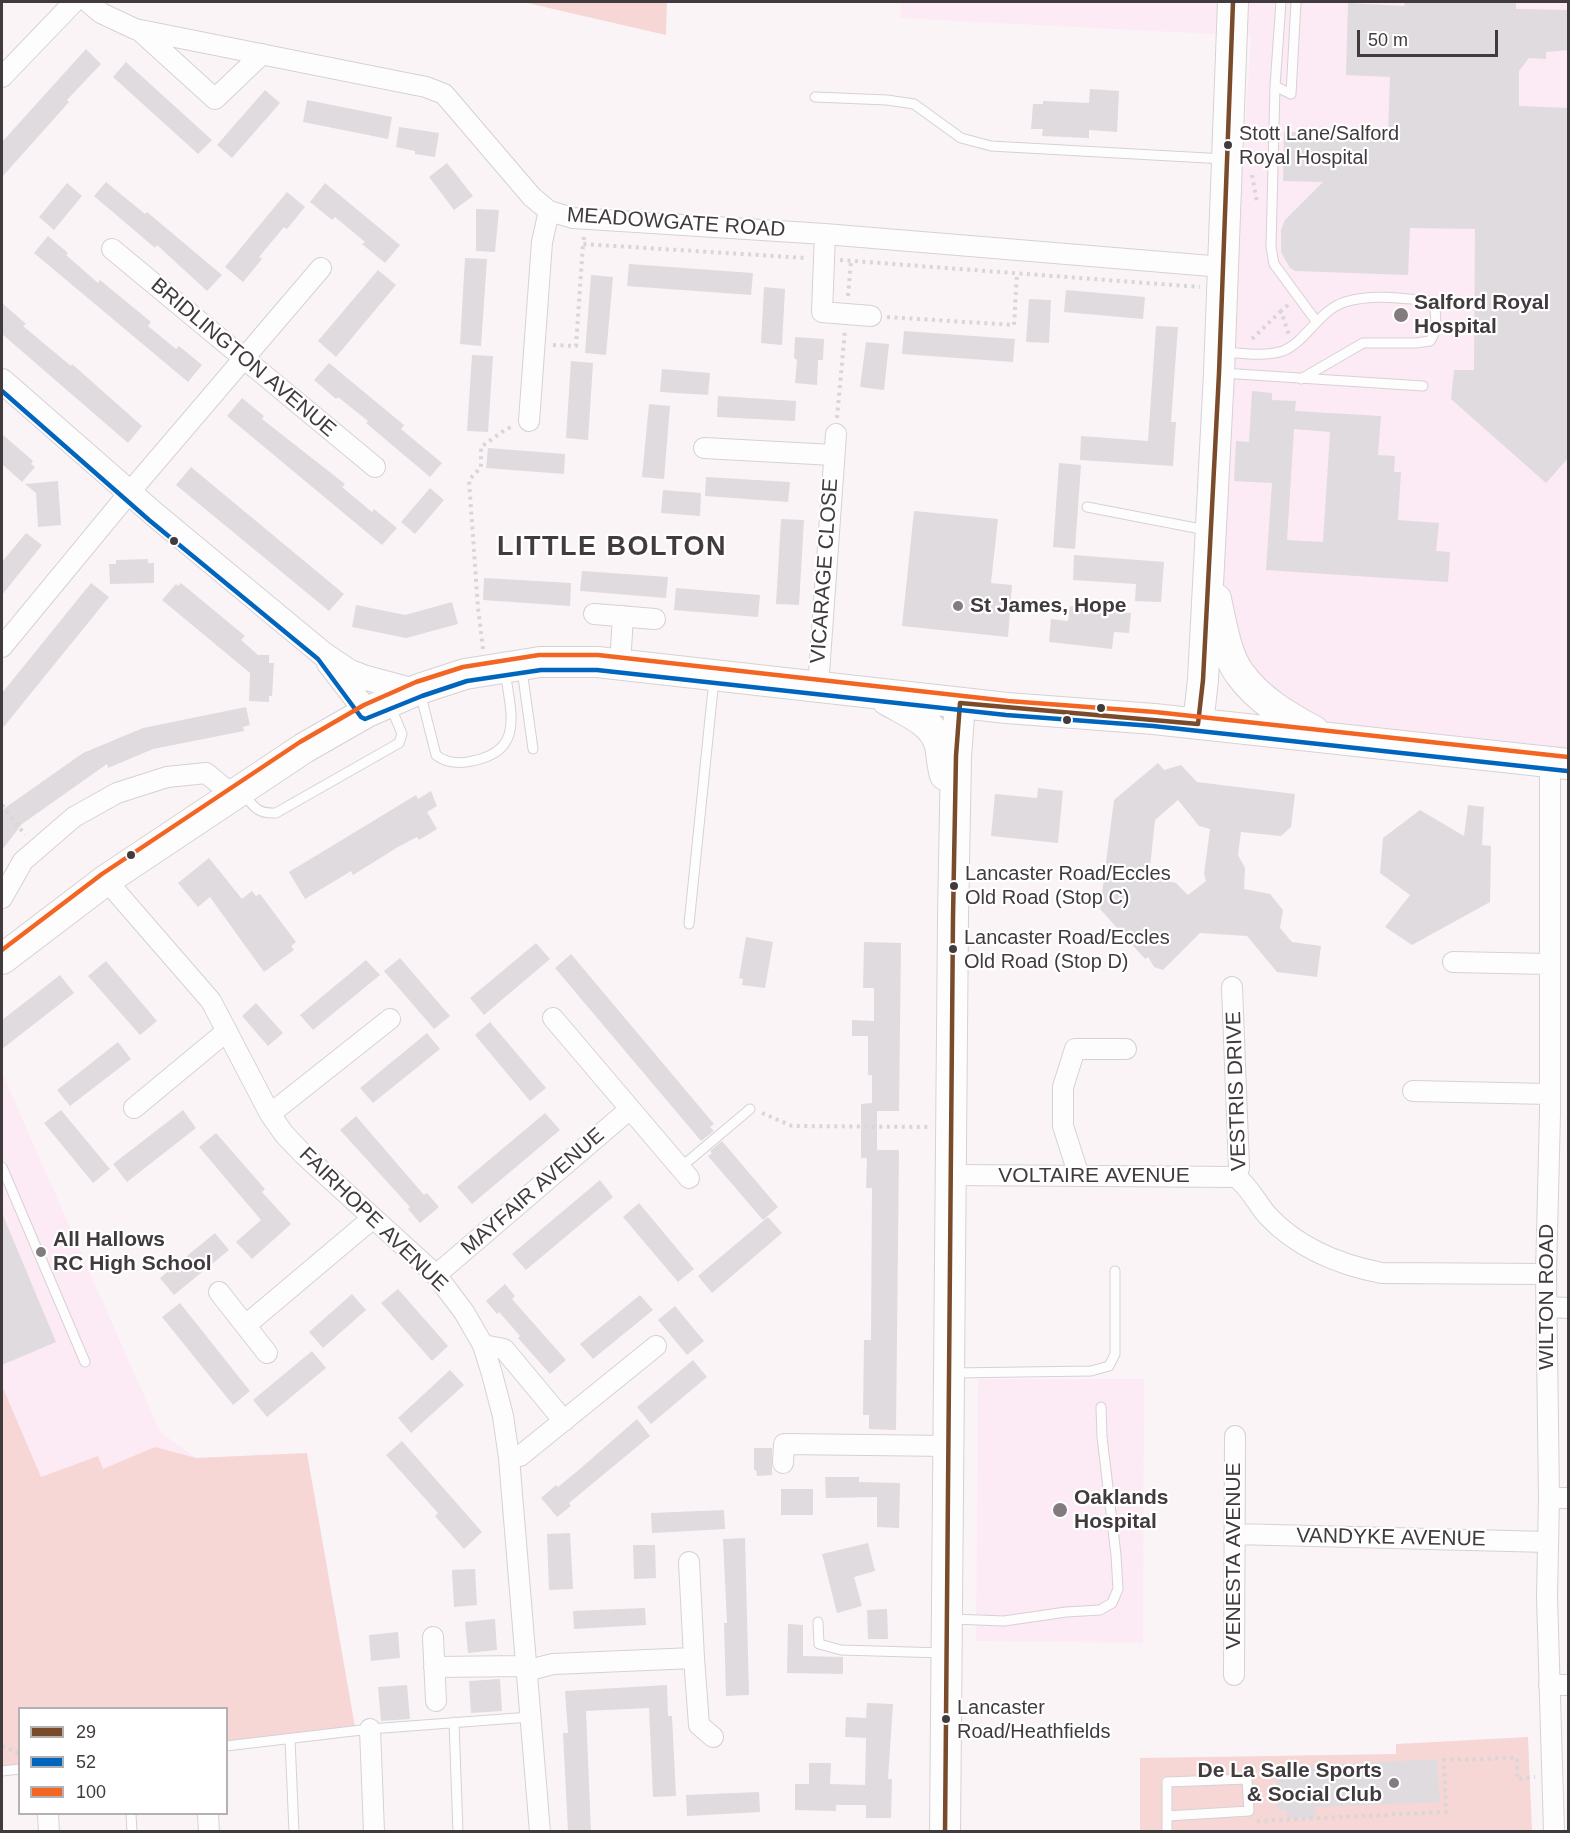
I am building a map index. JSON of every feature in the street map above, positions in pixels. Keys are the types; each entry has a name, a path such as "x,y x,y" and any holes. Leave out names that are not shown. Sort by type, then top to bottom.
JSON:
{"main road":[{"path":"1198,724 1203,680 1209,531 1220,362 1233,2"},
{"path":"1208,569 1225,634 1239,674 1281,713 1326,738"},
{"path":"2,958 106,880 304,748 398,699 465,674 540,662 597,662 960,703 1198,724 1559,764"},
{"path":"876,694 918,717 935,733 940,746 943,769 955,802"},
{"path":"945,1832 955,802 960,703"}],"street":[{"path":"2,77 74,2"},
{"name":"MEADOWGATE ROAD","path":"88,2 101,13 138,29 426,87 444,94 532,197 549,211 573,218 825,234 1222,278"},
{"path":"138,29 215,99 262,54"},
{"path":"529,421 543,242 549,211"},
{"path":"825,234 822,312 871,316"},
{"name":"BRIDLINGTON AVENUE","path":"112,249 375,467"},
{"path":"2,647 129,493 321,268"},
{"path":"2,381 129,493 322,654 398,699"},
{"name":"VICARAGE CLOSE","path":"818,687 836,434"},
{"name":"VICARAGE CLOSE","path":"705,448 833,455"},
{"path":"594,614 655,620"},
{"path":"620,665 623,616"},
{"path":"322,654 398,699"},
{"name":"WILTON ROAD","path":"1554,1832 1549,1685 1546,1274 1556,1107 1549,964 1559,941 1559,764"},
{"path":"2,898 24,861 38,847 74,817 117,793 167,777 206,773 237,792"},
{"name":"FAIRHOPE AVENUE","path":"106,880 212,1002 270,1114 284,1134 436,1275 464,1312 483,1345 503,1416 508,1458 540,1832"},
{"path":"1453,962 1549,964"},
{"name":"VESTRIS DRIVE","path":"1232,987 1239,1168 1236,1178 1243,1182 1260,1208 1284,1231 1330,1260 1356,1269 1382,1273 1546,1274"},
{"path":"553,1018 685,1173"},
{"path":"270,1114 390,1019"},
{"path":"134,1108 227,1031"},
{"path":"1079,1176 1063,1126 1063,1087 1075,1049 1126,1049"},
{"path":"1413,1091 1556,1107"},
{"name":"MAYFAIR AVENUE","path":"436,1275 630,1109"},
{"name":"VOLTAIRE AVENUE","path":"952,1175 1236,1178"},
{"path":"246,1325 373,1218"},
{"path":"219,1292 267,1353"},
{"path":"1547,1308 1569,1308"},
{"path":"483,1345 504,1349 564,1421"},
{"path":"508,1458 520,1456 656,1346"},
{"name":"VENESTA AVENUE","path":"1234,1675 1235,1436"},
{"path":"783,1463 784,1444 949,1446"},
{"path":"1549,1498 1569,1498"},
{"name":"VANDYKE AVENUE","path":"1234,1534 1548,1542"},
{"path":"689,1562 699,1725 713,1737"},
{"path":"433,1637 436,1701"},
{"path":"434,1668 525,1669 553,1664 694,1658"},
{"path":"1549,1685 1569,1685"},
{"path":"370,1730 374,1832"},
{"path":"48,1815 49,1832"},
{"path":"208,1815 209,1832"}],"lane":[{"path":"1281,2 1275,86 1271,247 1274,264 1316,321"},
{"path":"1275,86 1290,94 1296,2"},
{"path":"815,97 887,100 914,104 961,138 991,146 1227,159"},
{"path":"1220,362 1285,350 1316,321 1343,302 1371,297 1433,303 1436,310 1434,337 1430,341 1363,344 1301,380"},
{"path":"1220,362 1301,380 1423,386"},
{"path":"1087,507 1209,531"},
{"path":"398,699 436,755 454,762 472,761 495,754 510,737 512,724 504,668"},
{"path":"504,668 533,749"},
{"path":"689,924 715,676"},
{"path":"237,792 254,809 263,814 276,813 399,743 402,734 398,699"},
{"path":"685,1173 750,1109"},
{"path":"2,1167 85,1362"},
{"path":"949,1373 1091,1371 1109,1366 1115,1354 1115,1271"},
{"path":"946,1619 1004,1621 1066,1612 1100,1610 1112,1603 1118,1589 1101,1407"},
{"path":"818,1622 819,1644 841,1650 946,1653"},
{"path":"228,1746 370,1730 530,1717"},
{"path":"454,1722 458,1832"},
{"path":"290,1739 294,1832"},
{"path":"2,1771 18,1769"},
{"path":"1167,1816 1249,1811 1247,1779 1167,1782 1167,1816 1167,1832"},
{"path":"131,1815 132,1832"}],"path":[{"path":"535,344 576,346 585,219"},
{"path":"584,244 1017,273 1222,278"},
{"path":"836,434 851,261"},
{"path":"871,316 1014,325 1017,273"},
{"path":"1252,339 1298,297"},
{"path":"1281,311 1284,325 1293,344"},
{"path":"504,668 478,608 469,480 481,466 481,447 506,429 529,421"},
{"path":"2,805 21,830 38,847"},
{"path":"750,1109 792,1125 952,1128"},
{"path":"2,1746 18,1753"},
{"path":"1250,1821 1446,1812 1444,1760 1517,1758 1517,1779 1551,1776"}],"shaded area":[{"path":"523,2 667,2 666,35"},
{"name":"Salford Royal Hospital","path":"901,2 1568,2 1568,762 1326,736 1258,692 1215,593 1251,36 901,18"},
{"name":"All Hallows RC High School","path":"2,1073 160,1432 196,1458 307,1453 226,1707 18,1707 18,1715 2,1767"},
{"name":"Oaklands Hospital","path":"978,1379 1144,1379 1143,1643 976,1641"},
{"name":"All Hallows RC High School","path":"3,1388 41,1477 98,1456 103,1469 155,1447 196,1458 307,1453 355,1727 228,1742 228,1707 18,1707 18,1765 2,1767"},
{"path":"1528,1737 1532,1831 1140,1832 1140,1758 1396,1754 1396,1744"}],"building":[{"path":"1405,2 1516,2 1516,9 1569,10 1569,50 1546,52 1546,59 1529,58 1519,71 1519,106 1569,108 1569,457 1546,483 1451,399 1454,370 1474,370 1475,229 1410,228 1408,275 1295,271 1290,268 1281,252 1281,230 1285,220 1323,182 1283,181 1284,132 1388,135 1390,77 1346,75 1348,3 1404,6"},
{"path":"86,49 101,64 67,100 69,102 2,177 2,142"},
{"path":"126,62 212,140 198,154 113,77"},
{"path":"1090,89 1119,91 1117,132 1089,130 1089,138 1042,136 1043,129 1031,129 1033,104 1043,104 1043,101 1089,103"},
{"path":"265,90 280,103 232,158 217,145"},
{"path":"307,100 392,117 388,139 303,122"},
{"path":"399,127 439,133 435,157 415,154 415,151 396,147"},
{"path":"447,163 473,196 454,210 429,177"},
{"path":"106,182 145,214 147,212 222,275 207,291 157,245 155,248 94,196"},
{"path":"67,183 82,196 54,230 39,217"},
{"path":"325,183 400,245 385,263 362,244 365,242 335,217 332,220 310,202"},
{"path":"287,192 305,207 287,229 284,227 259,257 262,259 243,282 225,267"},
{"path":"476,209 499,210 495,252 476,251"},
{"path":"48,236 98,283 100,280 151,322 148,326 176,349 179,346 202,365 188,382 34,253"},
{"path":"465,258 487,259 481,346 460,344"},
{"path":"629,264 753,273 751,295 627,286"},
{"path":"378,270 396,285 336,357 318,341"},
{"path":"591,275 613,277 606,355 585,353"},
{"path":"764,287 785,289 782,345 761,343"},
{"path":"1066,290 1145,297 1143,319 1064,312"},
{"path":"1029,299 1051,300 1049,343 1026,342"},
{"path":"2,303 26,324 23,326 71,366 72,364 142,426 128,443 2,334"},
{"path":"1156,326 1178,327 1171,422 1176,422 1173,466 1080,460 1081,436 1148,441"},
{"path":"904,331 1015,339 1013,362 902,354"},
{"path":"795,337 824,339 823,360 818,360 817,385 795,383 797,360 794,358"},
{"path":"866,342 889,344 884,390 860,387"},
{"path":"472,355 493,356 488,432 467,431"},
{"path":"571,361 593,363 588,440 566,438"},
{"path":"329,363 404,425 401,429 442,463 430,477 366,423 368,421 338,397 336,399 314,380"},
{"path":"662,369 710,373 708,395 660,392"},
{"path":"1252,391 1272,393 1272,400 1296,401 1295,411 1381,416 1378,455 1395,456 1394,472 1401,472 1398,520 1439,523 1436,551 1450,552 1448,582 1266,570 1272,483 1234,481 1236,441 1249,442","holes":["1294,429 1330,432 1323,542 1287,540"]},
{"path":"718,396 796,401 795,421 717,417"},
{"path":"242,398 264,416 262,419 345,484 342,487 372,512 374,509 397,528 382,545 227,416"},
{"path":"649,404 670,406 664,479 642,477"},
{"path":"2,434 33,461 31,464 35,467 22,482 2,464"},
{"path":"488,448 565,454 564,474 486,468"},
{"path":"1059,463 1081,465 1075,549 1053,547"},
{"path":"191,467 344,594 329,611 176,485"},
{"path":"706,477 790,482 788,502 705,496"},
{"path":"58,481 61,525 38,527 36,493 25,484"},
{"path":"430,488 444,500 415,534 401,522"},
{"path":"663,490 701,493 700,516 661,513"},
{"path":"914,511 998,519 991,583 1012,585 1008,637 902,626"},
{"path":"781,519 804,520 799,605 776,604"},
{"path":"26,533 42,545 2,595 2,562"},
{"path":"1074,555 1164,562 1161,602 1135,601 1136,584 1073,580"},
{"path":"148,559 148,563 154,563 154,583 110,584 109,564 116,564 116,560"},
{"path":"582,571 668,577 666,598 580,591"},
{"path":"484,578 571,583 570,606 483,600"},
{"path":"91,583 109,597 2,729 2,693"},
{"path":"181,583 245,636 241,640 258,655 269,655 269,663 274,663 272,696 269,696 269,702 249,701 250,673 162,600 176,584 178,586"},
{"path":"676,588 760,595 758,617 674,610"},
{"path":"452,602 458,624 406,638 352,627 356,605 405,615"},
{"path":"1070,606 1131,613 1129,633 1114,632 1112,649 1049,642 1051,619 1068,621"},
{"path":"246,707 250,725 243,727 244,731 153,749 108,768 107,764 22,824 2,850 2,810 83,753 143,728"},
{"path":"1158,763 1164,770 1181,765 1197,782 1295,794 1291,827 1281,836 1241,832 1238,855 1245,868 1244,889 1270,894 1283,910 1280,928 1292,942 1321,946 1317,977 1277,972 1247,936 1200,933 1163,970 1154,967 1148,957 1145,959 1100,909 1114,800","holes":["1178,800 1199,826 1210,829 1204,874 1206,881 1188,895 1176,883 1149,877 1155,820"]},
{"path":"1038,788 1063,791 1058,843 991,836 995,794 1037,798"},
{"path":"431,791 437,806 427,812 437,829 419,840 417,837 398,847 353,875 351,871 305,899 289,872 416,795 418,799"},
{"path":"1468,805 1484,807 1482,845 1491,846 1490,902 1412,945 1385,927 1410,895 1380,873 1383,838 1420,810 1464,836"},
{"path":"209,858 242,899 252,891 256,896 260,894 296,942 291,946 294,950 264,972 210,897 198,907 178,883"},
{"path":"746,937 773,942 765,988 742,985 743,979 739,978"},
{"path":"864,942 901,943 899,1111 877,1111 877,1150 899,1150 896,1430 869,1429 869,1415 863,1415 864,1340 871,1340 872,1188 866,1188 867,1158 861,1158 861,1104 872,1103 872,1075 868,1075 868,1036 852,1036 852,1020 874,1021 874,988 863,988"},
{"path":"536,943 550,959 484,1015 470,998"},
{"path":"571,954 714,1124 710,1127 714,1131 701,1141 555,968"},
{"path":"400,958 450,1016 434,1029 384,971"},
{"path":"366,960 380,975 313,1030 300,1015"},
{"path":"106,961 157,1021 140,1035 88,976"},
{"path":"60,975 74,993 2,1049 2,1020"},
{"path":"256,1003 283,1033 268,1046 242,1016"},
{"path":"490,1022 546,1088 530,1101 475,1035"},
{"path":"427,1033 440,1049 373,1103 360,1088"},
{"path":"118,1042 131,1059 70,1106 57,1090"},
{"path":"61,1110 110,1169 93,1183 44,1123"},
{"path":"183,1110 196,1128 127,1182 113,1164"},
{"path":"545,1113 560,1130 472,1204 457,1187"},
{"path":"356,1116 424,1195 427,1193 439,1207 420,1223 408,1209 410,1207 340,1130"},
{"path":"216,1133 265,1189 262,1192 291,1224 252,1259 236,1242 261,1220 199,1147"},
{"path":"722,1141 778,1207 763,1220 708,1156 712,1153 710,1151"},
{"path":"600,1180 613,1197 526,1270 512,1254"},
{"path":"639,1203 694,1269 678,1282 623,1217"},
{"name":"All Hallows RC High School","path":"2,1213 56,1342 2,1365"},
{"path":"768,1217 782,1233 712,1293 698,1276"},
{"path":"215,1233 229,1250 174,1295 160,1278"},
{"path":"505,1284 515,1296 512,1299 566,1360 550,1374 518,1338 520,1336 499,1312 497,1314 486,1301"},
{"path":"398,1289 448,1346 432,1361 381,1303"},
{"path":"352,1294 366,1310 323,1348 309,1332"},
{"path":"640,1295 653,1310 593,1359 580,1344"},
{"path":"180,1303 250,1391 233,1405 162,1317"},
{"path":"675,1306 704,1341 687,1355 658,1320"},
{"path":"312,1351 326,1368 267,1417 253,1400"},
{"path":"693,1360 707,1377 651,1424 637,1407"},
{"path":"450,1370 464,1385 411,1433 398,1418"},
{"path":"637,1419 650,1436 569,1503 571,1506 557,1517 541,1498 556,1485 558,1487"},
{"path":"402,1441 482,1532 464,1549 435,1516 438,1513 386,1455"},
{"path":"754,1448 772,1448 772,1475 757,1476 754,1470"},
{"path":"825,1477 859,1477 859,1482 900,1483 899,1528 877,1527 877,1497 826,1498"},
{"path":"781,1489 813,1489 813,1515 781,1515"},
{"path":"724,1510 725,1529 652,1533 651,1513"},
{"path":"570,1533 573,1589 549,1590 547,1534"},
{"path":"745,1538 749,1695 726,1696 724,1623 727,1623 723,1539"},
{"path":"868,1543 875,1571 854,1577 862,1606 837,1613 822,1554"},
{"path":"633,1545 655,1545 656,1578 634,1579"},
{"path":"475,1569 477,1605 454,1607 452,1570"},
{"path":"645,1608 646,1625 574,1629 573,1611"},
{"path":"887,1609 888,1639 868,1639 867,1610"},
{"path":"495,1619 497,1650 468,1653 465,1622"},
{"path":"788,1624 803,1625 803,1656 843,1657 843,1674 787,1673"},
{"path":"398,1632 400,1658 371,1661 369,1635"},
{"path":"500,1679 502,1711 471,1713 469,1681"},
{"path":"407,1685 410,1719 381,1721 378,1687"},
{"path":"667,1685 668,1716 672,1716 676,1796 653,1797 649,1708 586,1711 591,1832 568,1832 563,1733 568,1733 565,1691"},
{"path":"867,1703 893,1704 888,1779 892,1779 891,1818 866,1818 866,1805 836,1805 836,1811 795,1810 795,1784 809,1784 809,1763 831,1763 830,1784 865,1785 866,1738 845,1737 846,1717 866,1718"},
{"path":"1437,1759 1440,1802 1315,1807 1316,1817 1287,1818 1286,1810 1278,1810 1275,1768"},
{"path":"759,1792 760,1812 687,1816 686,1795"}],"transit line":[{"name":"29","path":"1198,724 1203,680 1219,373 1233,2"},
{"name":"52","path":"2,391 149,520 318,659 361,717 365,719 467,681 541,670 597,670 1006,715 1153,726 1567,771"},
{"name":"100","path":"2,950 102,874 300,742 364,705 416,682 463,667 539,655 598,655 1008,701 1155,712 1568,757"},
{"name":"29","path":"960,703 1198,724"},
{"name":"29","path":"945,1832 953,917 956,756 960,703"}],"place":[{"name":"Stott Lane/Salford Royal Hospital","path":"1228,145"},
{"name":"Salford Royal Hospital","path":"1401,315"},
{"name":"St James, Hope","path":"958,606"},
{"name":"Lancaster Road/Eccles Old Road (Stop C)","path":"954,886"},
{"name":"Lancaster Road/Eccles Old Road (Stop D)","path":"953,949"},
{"name":"All Hallows RC High School","path":"41,1252"},
{"name":"Oaklands Hospital","path":"1060,1510"},
{"name":"Lancaster Road/Heathfields","path":"946,1719"},
{"name":"De La Salle Sports & Social Club","path":"1394,1783"}],"district":[{"name":"LITTLE BOLTON","path":"612,548"}]}
